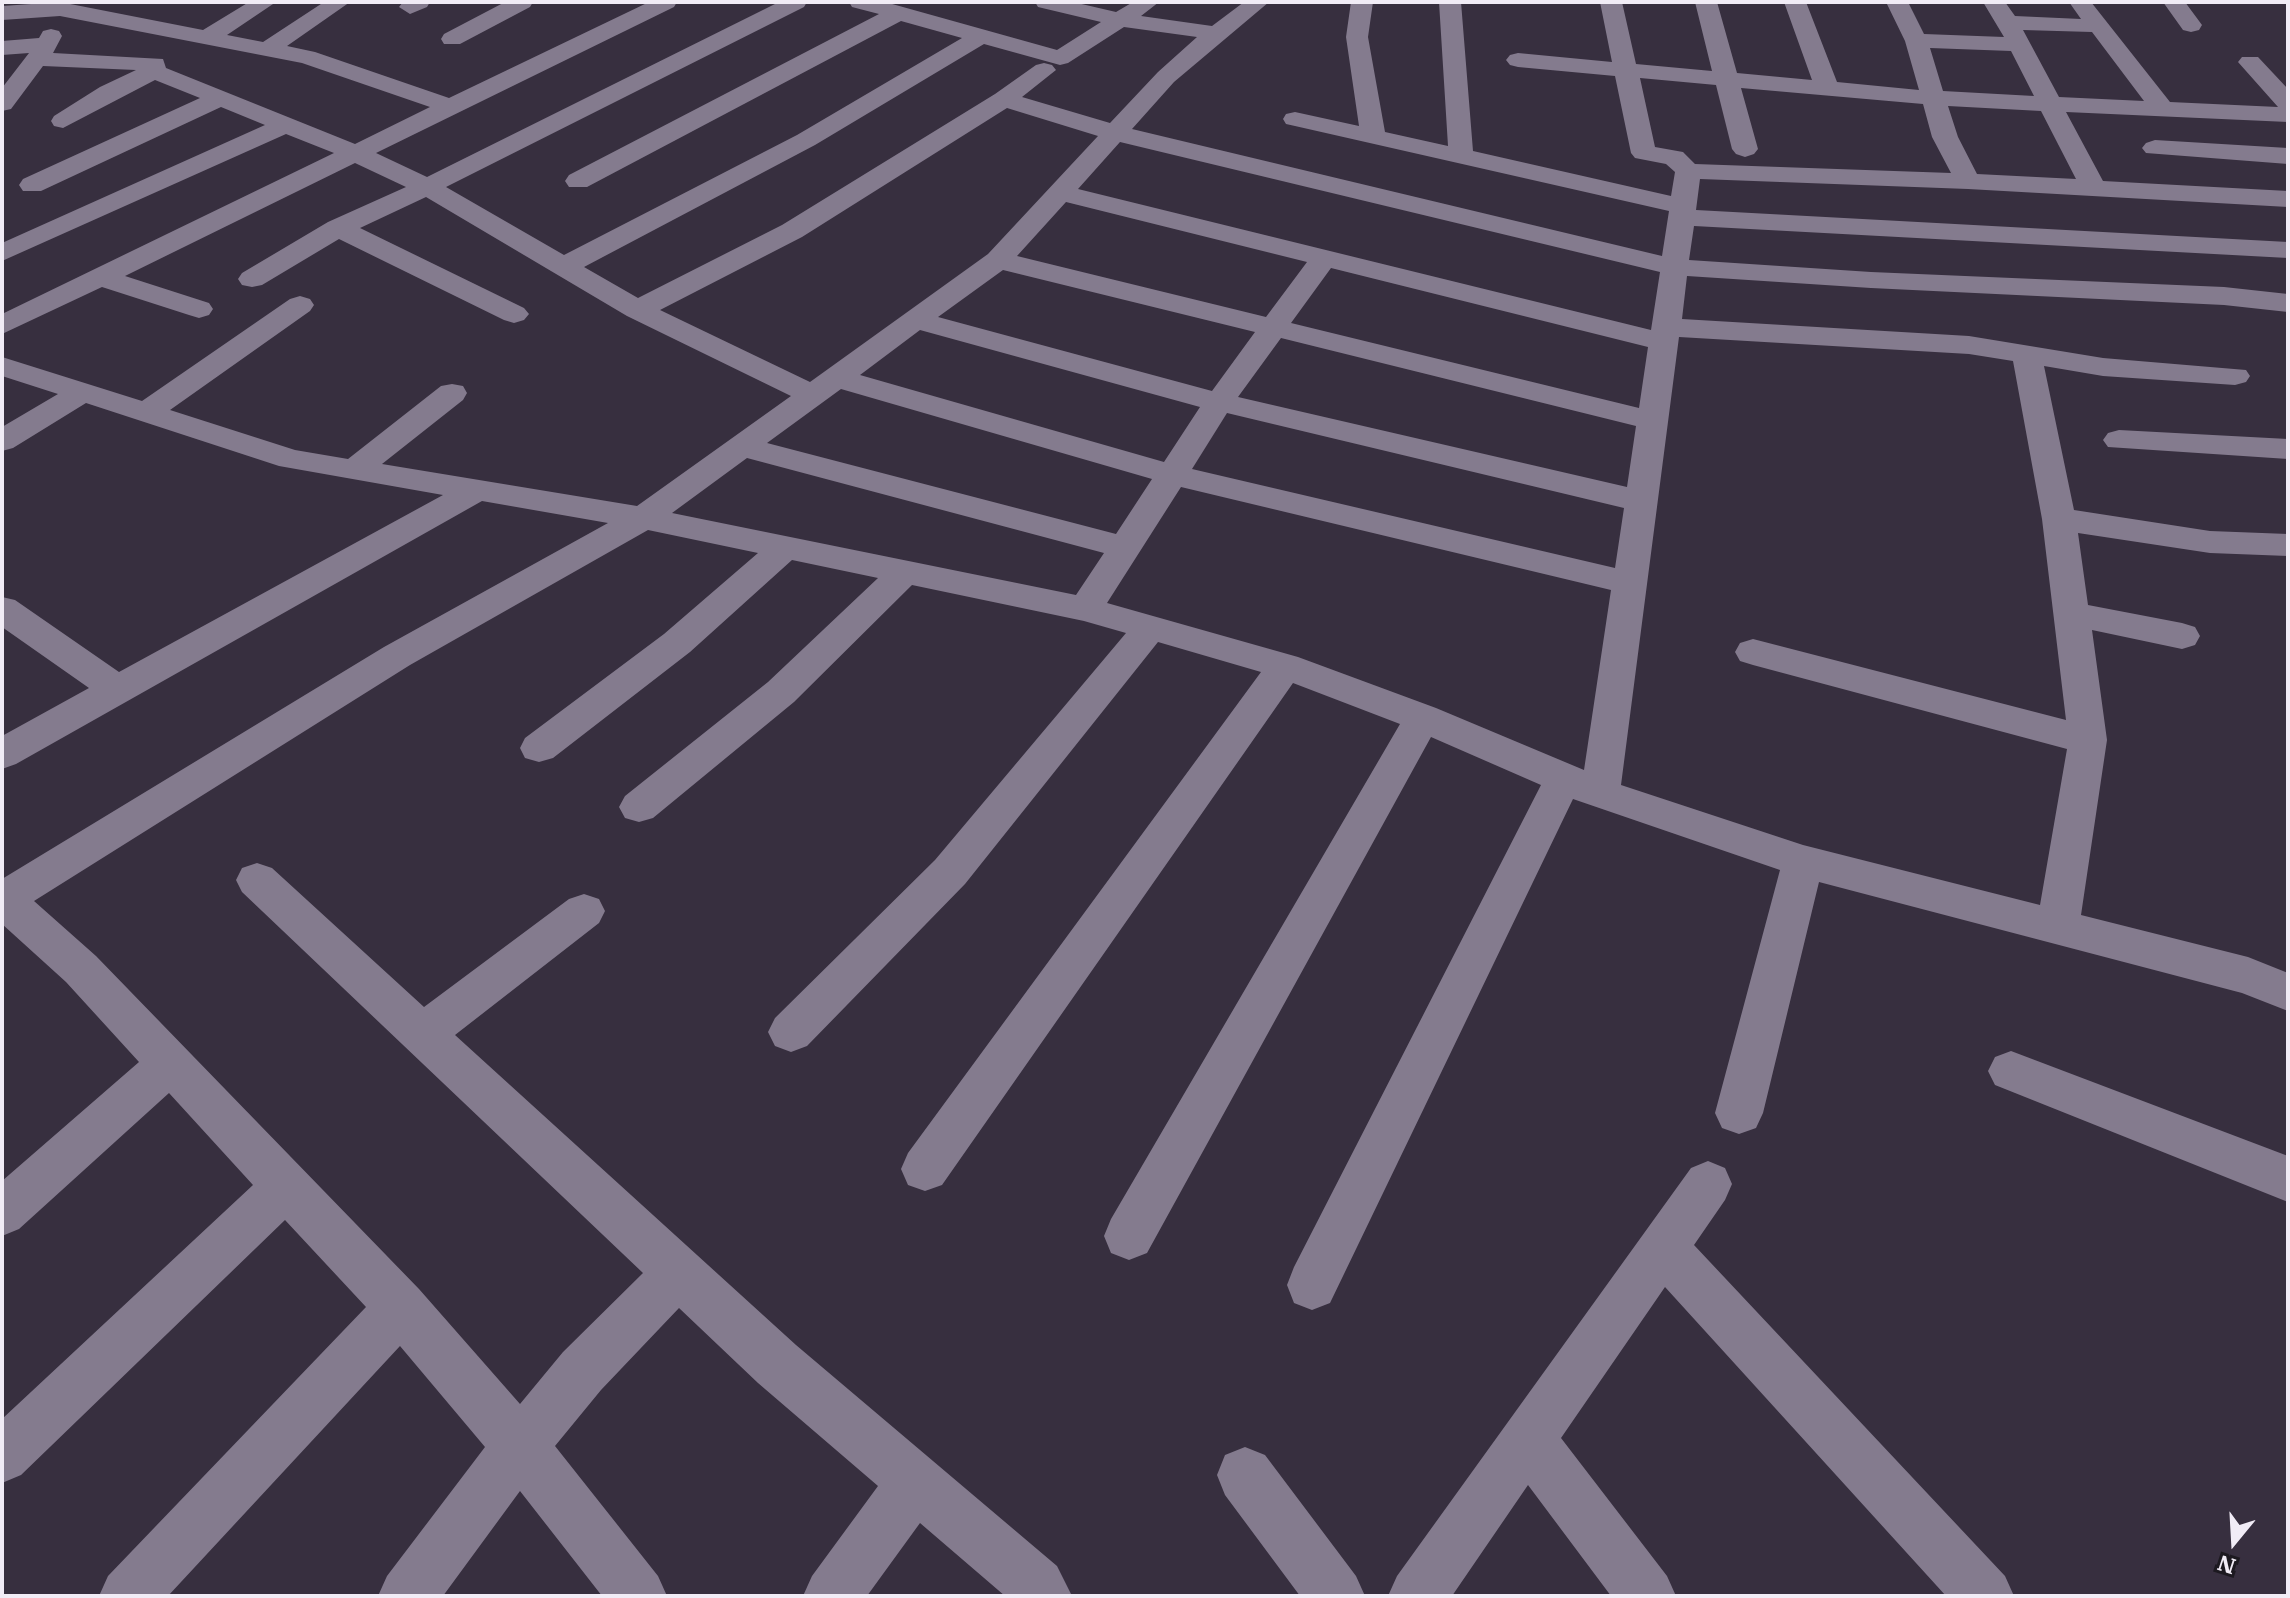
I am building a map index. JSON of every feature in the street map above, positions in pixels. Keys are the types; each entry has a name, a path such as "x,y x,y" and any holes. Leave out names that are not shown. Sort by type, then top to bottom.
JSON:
{"street":[{"path":"207,37 265,2"},
{"path":"267,49 339,2"},
{"path":"452,39 522,2"},
{"path":"2,325 666,2"},
{"path":"252,279 338,228 427,187 796,2"},
{"path":"860,2 1060,58 1148,2"},
{"path":"1046,2 1120,20 1216,33"},
{"path":"638,1596 520,1446 401,1307 81,969 3,898 397,656 643,518 998,260 1063,193 1166,77 1216,33 1258,2"},
{"path":"1362,2 1357,37 1373,137"},
{"path":"1450,2 1461,157"},
{"path":"1611,2 1644,153 1674,157 1688,171 1968,181 2288,199"},
{"path":"1706,2 1745,149"},
{"path":"1795,2 1827,87"},
{"path":"1897,2 1916,41 1945,137 1968,181"},
{"path":"1994,2 2014,34 2094,188"},
{"path":"2080,2 2163,109"},
{"path":"2174,2 2191,25"},
{"path":"2,13 60,5 147,26 307,57 449,106"},
{"path":"2,104 42,51 60,5"},
{"path":"147,26 168,10"},
{"path":"578,181 899,13"},
{"path":"1916,41 2101,26"},
{"path":"561,268 806,140 981,36"},
{"path":"2,48 146,62 155,64 154,71"},
{"path":"1518,60 1932,98 2288,115"},
{"path":"2250,62 2288,104"},
{"path":"637,310 792,231 1004,99 1044,70"},
{"path":"63,121 109,92 154,71 353,152 427,187 637,310 825,386 1171,474 1629,583"},
{"path":"32,185 220,98"},
{"path":"1004,99 1116,133 1673,267 1871,280 2224,296 2288,303"},
{"path":"1295,119 1681,212 2288,250"},
{"path":"2,253 285,125"},
{"path":"1363,193 1403,143"},
{"path":"2155,148 2288,156"},
{"path":"1312,1285 1582,786 1629,583 1688,171"},
{"path":"2,182 32,185 78,218"},
{"path":"1063,193 1324,258 1664,334 1969,345 2103,367 2235,376"},
{"path":"338,228 514,314"},
{"path":"1085,609 1219,402 1324,258"},
{"path":"998,260 1651,420"},
{"path":"100,277 199,309"},
{"path":"146,412 300,305"},
{"path":"915,320 1219,402 1640,501"},
{"path":"2026,353 2059,519 2088,740 2058,927"},
{"path":"2,366 290,459 643,518 1085,609 1285,666 1423,718 1582,786 1803,861 2248,976 2288,992"},
{"path":"2,441 83,392"},
{"path":"355,469 452,393"},
{"path":"2119,440 2288,449"},
{"path":"742,447 1123,547"},
{"path":"2,754 479,489"},
{"path":"2059,519 2210,542 2288,545"},
{"path":"539,748 677,643 786,547"},
{"path":"639,807 781,692 905,572"},
{"path":"2,609 118,690"},
{"path":"2071,614 2182,636"},
{"path":"791,1032 950,872 1150,628"},
{"path":"1753,652 2088,740"},
{"path":"925,1169 1285,666"},
{"path":"1129,1236 1423,718"},
{"path":"1739,1113 1803,861"},
{"path":"257,880 777,1364 1037,1586 1043,1596"},
{"path":"422,1034 584,911"},
{"path":"2,1213 170,1063"},
{"path":"2011,1071 2288,1179"},
{"path":"1417,1596 1708,1184"},
{"path":"2,1456 286,1186"},
{"path":"1663,1248 1979,1594"},
{"path":"407,1596 520,1446 582,1371 679,1272"},
{"path":"128,1596 401,1307"},
{"path":"1528,1439 1647,1596"},
{"path":"1245,1475 1336,1596"},
{"path":"832,1596 916,1481"}]}
